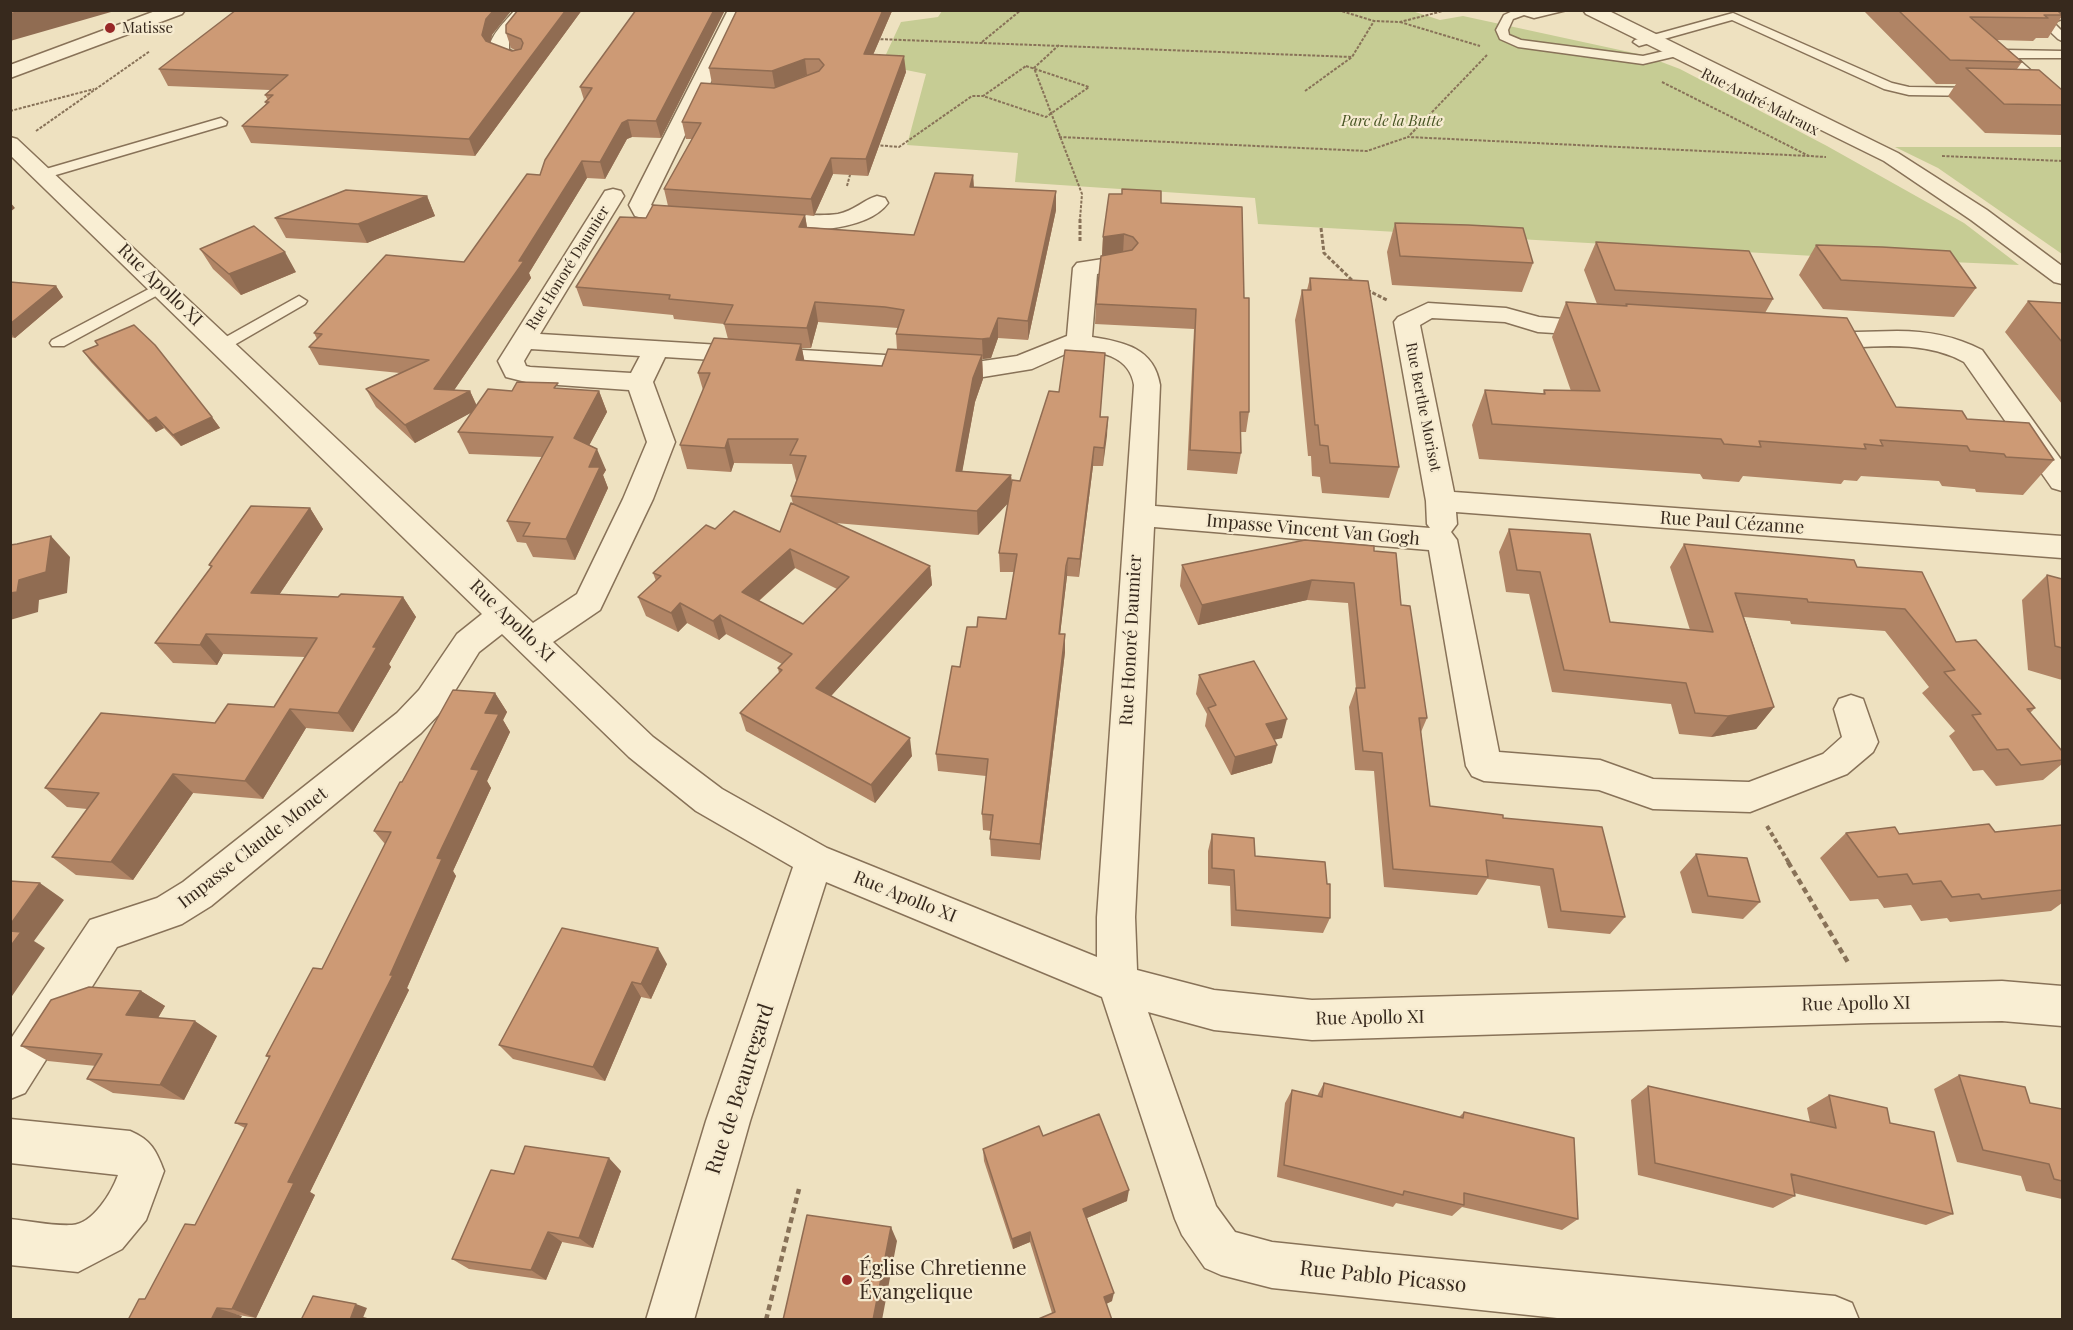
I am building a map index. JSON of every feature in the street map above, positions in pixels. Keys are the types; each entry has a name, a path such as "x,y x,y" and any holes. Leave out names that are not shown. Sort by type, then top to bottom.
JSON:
{"street":[{"path":"10,72 176,10"},
{"path":"517,60 500,53 500,39 525,10"},
{"path":"712,219 655,215 643,212 640,205 737,10"},
{"name":"Rue André Malraux","path":"1575,10 1645,40 1891,157 2062,277"},
{"name":"Rue André Malraux","path":"1592,10 1645,40"},
{"path":"10,63 67,49"},
{"name":"Rue André Malraux","path":"1672,53 1878,162 1944,193"},
{"path":"696,92 719,93"},
{"name":"Rue Apollo XI","path":"14,149 44,174 532,640 640,747 709,800 814,860 1117,984 1214,1010 1312,1020 1871,1003 2002,1001 2062,1006"},
{"name":"Rue Honoré Daumier","path":"613,196 511,361 515,371 530,375 640,382"},
{"path":"746,220 814,225 870,211 877,203"},
{"path":"1079,343 1084,268 1122,263"},
{"name":"Rue Berthe Morisot","path":"1441,501 1407,322 1428,310 1506,315 1538,324 1621,329"},
{"path":"1788,339 1835,342 1881,339 1944,342 1960,347 1973,356 2062,482"},
{"name":"Rue Honoré Daumier","path":"523,341 983,369 1023,363 1067,344 1079,343 1117,349 1136,360 1145,372 1147,385 1116,917 1117,984"},
{"path":"532,640 589,602 638,499 661,441 640,382 657,349"},
{"path":"1441,501 1442,540"},
{"name":"Rue Paul Cézanne","path":"1441,501 2062,547"},
{"name":"Impasse Vincent Van Gogh","path":"1138,515 1442,540 1484,766 1600,775 1653,794 1750,797 1835,764 1861,742 1851,709"},
{"name":"Impasse Claude Monet","path":"10,1078 104,933 168,912 197,894 409,723 431,700 468,643 504,614"},
{"name":"Rue de Beauregard","path":"670,1320 728,1121 814,860"},
{"name":"Rue Pablo Picasso","path":"1117,984 1137,1036 1198,1219 1221,1252 1272,1265 1366,1276 1835,1320"},
{"path":"10,1141 130,1153 142,1171 130,1204 106,1233 78,1249 10,1242"}],"lane":[{"path":"1562,10 1534,15 1524,11 1508,17 1502,30 1504,37 1518,43 1643,60 1672,53"},
{"path":"1645,40 1733,16 1888,86 1909,91 1997,92"},
{"path":"2062,16 2054,16 2048,19 2047,23 2062,37"},
{"path":"2031,92 2040,87 2039,83 2006,54 2062,55"},
{"path":"44,174 221,122"},
{"path":"58,342 162,287"},
{"path":"223,345 299,301"}],"path":[{"path":"980,43 1021,10"},
{"path":"1338,10 1374,21 1400,22 1482,47"},
{"path":"1400,22 1447,10"},
{"path":"1305,91 1352,57 1374,21"},
{"path":"867,38 1352,57"},
{"path":"1034,69 1059,45"},
{"path":"14,149 154,49"},
{"path":"1408,137 1492,50"},
{"path":"870,145 899,147 972,96 983,96 1046,117 1089,87 1026,66 983,96"},
{"path":"1034,69 1082,194 1079,232 1084,268"},
{"path":"1660,81 1809,156"},
{"path":"10,111 97,88"},
{"path":"1059,137 1367,150 1408,137 1809,156 1878,162"},
{"path":"1939,156 2062,161"},
{"path":"853,165 846,185 877,203"},
{"path":"1321,228 1324,254 1344,273 1358,285 1416,315"},
{"path":"1750,797 1871,1003"},
{"path":"766,1320 799,1190"}],"green space":[{"name":"Parc de la Butte","path":"1409,10 1440,20 1463,16 1643,55 1680,69 1827,146 1964,223 2019,265 1814,256 1258,224 1255,198 1015,182 1018,153 907,145 926,74 881,65 901,22 938,17 942,11"},
{"path":"1895,147 2062,147 2062,254 1938,168"}],"building":[{"path":"10,10 24,10 10,14"},
{"path":"236,10 494,10 486,19 482,35 486,41 512,51 521,49 523,43 521,39 506,33 506,25 518,10 566,10 469,139 242,126 269,102 265,102 273,95 265,95 288,75 159,69"},
{"path":"636,10 714,10 656,121 628,120 622,123 600,162 582,161 519,261 524,261 434,389 470,391 405,425 366,389 429,360 309,347 322,334 314,333 386,255 464,262 527,174 540,175 545,160 592,88 580,87"},
{"path":"737,10 883,10 864,54 904,56 866,159 831,158 811,199 664,189 701,123 682,122 701,83 774,88 819,71 824,65 819,59 805,59 772,71 709,68"},
{"path":"1898,10 2057,10 2062,15 2044,15 2048,18 1970,17 2022,62 1950,60"},
{"path":"1966,68 2039,70 2062,90 2062,105 2004,104"},
{"path":"935,173 973,175 970,187 1056,191 1028,321 998,318 990,338 982,339 896,334 904,310 815,302 807,328 724,324 733,305 669,299 670,295 576,287 620,217 646,218 653,205 805,215 799,227 914,235"},
{"path":"1122,189 1161,191 1161,203 1242,207 1244,298 1249,298 1249,412 1240,412 1241,453 1190,450 1196,309 1096,304 1101,256 1132,250 1138,243 1133,237 1124,234 1103,237 1109,194 1122,194"},
{"path":"346,190 427,196 358,224 275,218"},
{"path":"1395,223 1523,228 1533,263 1400,256"},
{"path":"254,226 285,252 229,274 200,249"},
{"path":"1596,242 1749,251 1773,299 1615,290"},
{"path":"1816,245 1950,251 1976,288 1841,280"},
{"path":"1310,278 1368,281 1399,467 1330,463 1328,446 1320,445 1318,425 1315,425 1302,290 1311,290"},
{"path":"10,282 56,286 10,324"},
{"path":"2028,301 2062,303 2062,342"},
{"path":"1566,302 1847,318 1896,407 1962,411 1967,419 2029,423 2054,460 2006,457 2004,454 1970,451 1967,446 1880,440 1883,446 1864,444 1866,449 1759,441 1761,447 1724,444 1721,439 1492,424 1485,390 1545,394 1544,390 1600,391"},
{"path":"134,325 155,345 212,417 173,435 156,417 148,421 83,351 98,345 95,341"},
{"path":"714,338 801,344 796,360 882,366 888,349 982,355 973,378 956,471 1011,475 977,511 791,496 806,456 790,455 798,439 728,439 725,448 680,445 710,373 698,373"},
{"path":"1065,350 1105,353 1100,417 1108,417 1104,448 1094,447 1080,559 1068,558 1066,566 1059,634 1065,634 1040,844 990,839 993,815 982,814 988,759 936,754 952,666 960,667 967,627 977,627 978,617 1006,619 1017,554 999,553 1012,480 1020,481 1049,391 1059,392"},
{"path":"517,382 558,383 554,388 599,391 574,438 597,449 589,467 600,467 566,539 523,536 530,523 507,521 553,437 458,432 488,389 512,391"},
{"path":"791,503 930,566 816,688 910,738 871,785 740,713 782,670 778,668 792,654 720,615 713,621 680,603 671,613 638,597 661,576 653,573 706,525 715,529 734,511 780,532","holes":["790,549 849,577 803,624 742,592"]},
{"path":"251,506 310,508 251,593 403,597 373,647 377,647 338,713 290,709 245,781 173,774 111,862 52,857 99,793 45,788 101,713 215,723 228,704 274,707 317,638 206,634 200,645 155,643 212,566 209,565"},
{"path":"1509,529 1590,534 1610,622 1713,632 1684,544 1854,560 1857,567 1922,572 1956,642 1976,640 2035,708 2027,709 2062,751 2062,760 2021,765 2008,749 1997,750 1972,715 1981,714 1944,672 1955,670 1905,609 1808,602 1807,599 1735,593 1774,707 1728,716 1695,713 1686,683 1564,670 1540,572 1517,570"},
{"path":"51,536 46,572 19,580 17,592 10,593 10,545"},
{"path":"1305,540 1374,546 1374,551 1396,553 1401,605 1410,606 1427,718 1419,718 1430,806 1503,815 1503,818 1602,827 1625,917 1561,911 1553,869 1486,860 1488,877 1393,869 1382,753 1363,751 1356,688 1365,688 1354,583 1312,580 1202,605 1182,565"},
{"path":"2047,575 2062,579 2062,648 2055,646"},
{"path":"1254,661 1287,719 1266,724 1277,745 1235,757 1208,708 1216,705 1199,675"},
{"path":"453,690 495,693 485,713 499,714 471,769 479,770 437,858 442,859 390,975 393,975 288,1182 294,1183 232,1309 217,1308 211,1320 128,1320 139,1299 145,1299 185,1224 195,1225 247,1124 235,1123 270,1056 266,1056 313,968 322,969 391,832 374,831"},
{"path":"1989,824 1995,832 2062,825 2062,890 1982,899 1979,894 1952,897 1941,881 1913,884 1907,874 1878,877 1846,833 1895,827 1899,834"},
{"path":"1212,834 1254,838 1255,856 1325,862 1327,884 1330,884 1330,918 1236,910 1234,870 1212,868"},
{"path":"1696,854 1747,858 1760,902 1708,896"},
{"path":"10,881 40,883 10,925"},
{"path":"562,928 658,948 641,984 632,982 593,1067 499,1045"},
{"path":"10,931 21,932 10,947"},
{"path":"89,987 141,991 126,1015 195,1021 160,1085 87,1079 102,1054 21,1046 51,1000"},
{"path":"1959,1075 2025,1087 2030,1103 2062,1109 2062,1181 2054,1179 2049,1164 1983,1150"},
{"path":"1324,1083 1463,1118 1464,1112 1574,1138 1578,1219 1464,1193 1464,1205 1404,1191 1403,1195 1284,1165 1292,1090 1322,1097"},
{"path":"1648,1086 1836,1128 1829,1095 1887,1108 1890,1123 1934,1132 1953,1214 1791,1174 1795,1196 1655,1163"},
{"path":"1099,1114 1129,1190 1083,1209 1114,1293 1104,1297 1112,1320 1036,1320 1055,1312 1030,1232 1012,1239 983,1149 1039,1126 1043,1136"},
{"path":"525,1146 609,1158 579,1238 548,1232 531,1270 452,1259 491,1170 514,1174"},
{"name":"Église Chretienne Évangelique","path":"807,1215 891,1227 873,1320 783,1320"},
{"path":"313,1296 356,1304 350,1320 301,1320"}],"place":[{"name":"Matisse","path":"110,28"},
{"name":"Église Chretienne Évangelique","path":"847,1280"}]}
